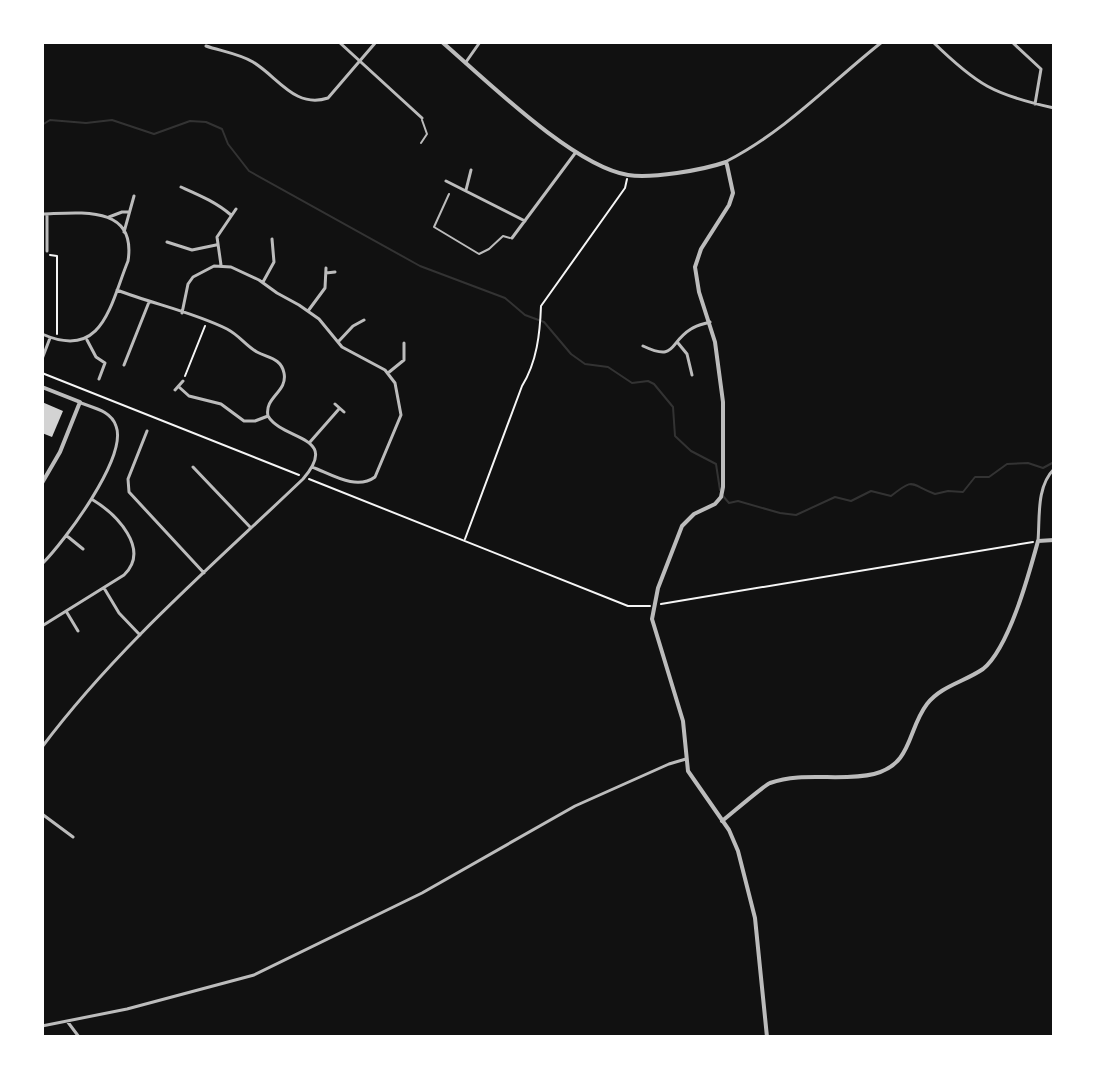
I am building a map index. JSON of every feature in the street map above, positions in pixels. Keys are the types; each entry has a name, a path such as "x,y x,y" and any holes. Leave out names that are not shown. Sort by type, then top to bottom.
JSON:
{"street":[{"path":"339,42 422,118"},
{"path":"206,46 251,60 288,92 317,102 328,98 376,42"},
{"path":"442,42 576,152 608,170 628,175 708,168 726,162 780,129 882,42"},
{"path":"466,62 480,42"},
{"path":"933,42 966,75 980,84 1006,96 1054,108"},
{"path":"1012,42 1041,69 1035,104"},
{"path":"512,238 576,152"},
{"path":"726,162 733,193 729,205 701,249 695,267 699,292 710,322 723,402 723,487 721,497 715,504 694,514 682,526 653,606 652,619 683,721 686,759 693,781 722,821 738,851 755,918 767,1037"},
{"path":"466,191 471,170"},
{"path":"446,181 525,221"},
{"path":"187,190 190,185"},
{"path":"181,187 214,202 231,215"},
{"path":"124,232 134,196"},
{"path":"221,265 216,245 218,233 236,209"},
{"path":"109,217 122,212 130,213"},
{"path":"42,334 71,342 87,339 104,322 129,258 124,232 109,217 97,213 44,214 47,251"},
{"path":"263,282 273,265 272,239"},
{"path":"167,242 176,249 196,251 216,245"},
{"path":"274,245 282,243"},
{"path":"182,313 192,278 211,267 221,265 235,268 308,311 346,350 388,373 395,383 401,415 375,477 358,483 312,467"},
{"path":"308,311 325,288 326,270 335,272"},
{"path":"42,747 140,635 305,477 312,467 315,452 310,442 276,425 268,416 269,403 284,381 280,364 253,349 229,330 117,290"},
{"path":"124,365 149,302"},
{"path":"356,315 359,322"},
{"path":"338,342 364,320"},
{"path":"643,346 660,354 672,350 692,328 710,322"},
{"path":"42,359 50,338"},
{"path":"87,339 97,358 105,363 99,379"},
{"path":"678,343 684,349 692,375"},
{"path":"388,373 404,360 404,346 411,347"},
{"path":"183,381 177,388 189,396 221,404 244,421 268,416"},
{"path":"42,387 108,415 116,423 118,433 116,445 92,499 67,536 42,564"},
{"path":"42,483 60,452 80,402"},
{"path":"335,404 344,412"},
{"path":"310,442 339,409"},
{"path":"147,431 128,479 129,492 204,573"},
{"path":"193,467 252,528"},
{"path":"722,821 768,784 873,774 891,767 903,755 921,712 936,693 994,660 1005,638 1038,541 1042,491 1046,478 1054,469"},
{"path":"42,626 128,572 134,561 135,551 116,517 92,499"},
{"path":"67,536 83,550"},
{"path":"1038,541 1054,540"},
{"path":"104,588 119,613 140,635"},
{"path":"66,611 78,632"},
{"path":"42,1026 127,1009 254,975 398,906 575,806 686,759"},
{"path":"42,814 73,837"},
{"path":"67,1021 79,1037"}],"lane":[{"path":"421,143 427,134 422,118"},
{"path":"449,194 434,227 479,254 503,236 512,238"}],"path":[{"path":"464,540 522,386 529,377 541,325 541,306 625,188 628,175"},
{"path":"47,251 50,256 57,256 58,340"},
{"path":"183,381 207,322"},
{"path":"42,373 628,606 653,606 1038,541"}],"building":[{"path":"42,402 63,411 52,437 42,433"}],"waterway":[{"path":"42,125 50,120 86,123 112,120 154,134 190,121 206,122 222,129 228,144 249,171 420,266 505,298 525,315 544,322 571,354 585,364 608,367 632,383 648,381 654,384 673,407 675,436 691,451 716,464 720,490"},
{"path":"723,496 729,503 738,501 796,515 835,497 851,501 871,491 891,496 909,484 935,494 963,492 975,477 989,477 1007,464 1028,463 1043,468 1054,462"}]}
